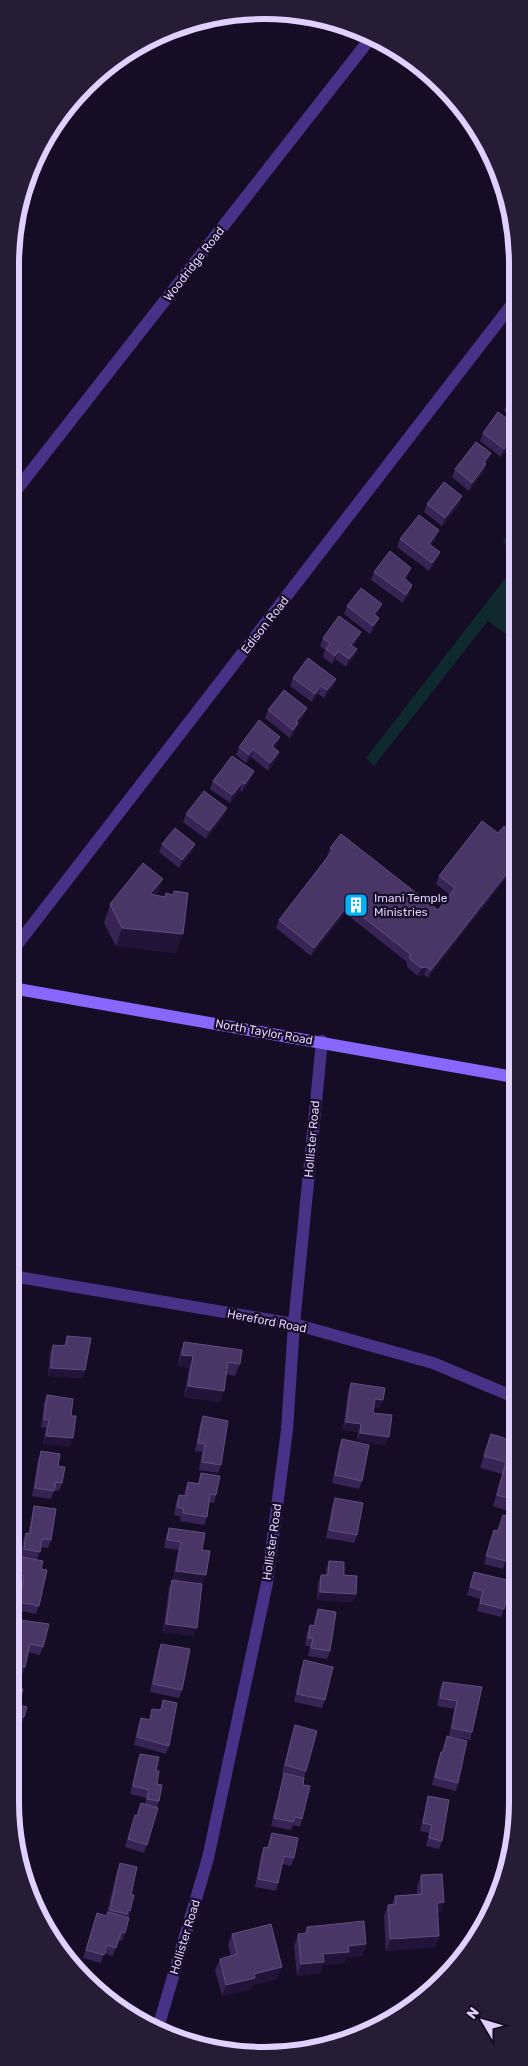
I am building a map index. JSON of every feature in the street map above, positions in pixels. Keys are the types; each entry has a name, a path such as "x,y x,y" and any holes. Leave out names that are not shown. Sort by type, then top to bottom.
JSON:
{"street":[{"name":"Woodridge Road","path":"19,487 368,42"},
{"name":"Edison Road","path":"19,942 509,308"},
{"name":"North Taylor Road","path":"19,989 509,1075"},
{"name":"Hollister Road","path":"159,2024 208,1858 267,1583 287,1430 294,1324 322,1041"},
{"name":"Hereford Road","path":"19,1277 294,1324 433,1363 509,1395"}],"green space":[{"path":"509,534 509,550 503,541"},
{"path":"509,573 509,637 488,621 374,766 366,758"}],"building":[{"path":"498,412 509,420 509,443 504,449 483,433"},
{"path":"476,442 491,453 484,462 486,464 472,483 455,469"},
{"path":"444,482 462,496 445,518 427,504"},
{"path":"419,515 439,530 429,544 440,552 432,563 400,539"},
{"path":"390,551 411,568 404,578 412,585 406,595 374,572"},
{"path":"361,588 382,604 374,614 379,618 373,626 347,606"},
{"path":"339,616 361,632 351,645 357,649 349,659 338,651 335,656 326,649 330,644 323,638"},
{"path":"308,658 336,679 327,690 321,686 315,694 293,678"},
{"path":"284,690 307,708 296,722 298,723 293,730 268,710"},
{"path":"259,720 280,737 272,746 279,752 270,763 253,749 249,755 239,747"},
{"path":"232,756 254,771 245,784 243,782 232,795 213,781"},
{"path":"204,791 227,808 209,831 186,814"},
{"name":"Imani Temple Ministries","path":"482,821 498,833 504,826 509,830 509,871 431,970 427,967 421,968 410,959 410,954 348,905 314,948 279,920 333,850 330,848 341,834 438,910 455,888 439,876"},
{"path":"175,828 195,844 182,860 162,844"},
{"path":"143,863 163,879 150,894 165,897 166,893 173,895 174,891 188,893 183,934 122,928 110,904"},
{"path":"67,1336 91,1338 85,1370 51,1368 53,1345 66,1346"},
{"path":"184,1342 242,1350 240,1364 228,1362 224,1391 188,1386 193,1356 182,1355"},
{"path":"351,1383 385,1388 383,1400 375,1399 373,1413 392,1415 389,1437 360,1433 361,1424 346,1422"},
{"path":"47,1395 73,1399 71,1416 76,1416 73,1438 46,1436 49,1420 44,1419"},
{"path":"203,1416 228,1421 221,1465 202,1462 205,1444 198,1443"},
{"path":"491,1434 509,1439 509,1499 497,1495 506,1462 484,1456"},
{"path":"342,1439 369,1445 362,1481 335,1475"},
{"path":"41,1451 60,1454 58,1466 65,1467 62,1483 56,1482 54,1491 35,1488"},
{"path":"201,1473 220,1476 216,1495 210,1494 207,1517 183,1513 184,1509 177,1507 179,1495 186,1496 188,1482 199,1484"},
{"path":"335,1498 363,1503 357,1535 329,1530"},
{"path":"34,1506 56,1509 51,1540 42,1539 40,1552 24,1549 26,1533 30,1534"},
{"path":"503,1515 509,1517 509,1550 506,1561 486,1556 494,1530 498,1531"},
{"path":"169,1528 205,1533 202,1550 210,1551 206,1575 176,1571 181,1542 167,1540"},
{"path":"22,1557 43,1561 41,1569 47,1570 39,1606 19,1602 24,1576 19,1575"},
{"path":"329,1561 344,1562 344,1575 357,1576 356,1594 320,1592 321,1575 328,1575"},
{"path":"474,1572 509,1581 504,1609 480,1603 483,1591 470,1587"},
{"path":"172,1580 202,1584 197,1628 166,1624"},
{"path":"318,1609 336,1612 330,1651 311,1648 313,1638 308,1638 310,1625 315,1626"},
{"path":"19,1620 49,1624 43,1647 30,1644 25,1667 19,1665"},
{"path":"161,1644 190,1649 182,1690 153,1684"},
{"path":"304,1660 333,1667 325,1700 297,1694"},
{"path":"443,1682 482,1687 472,1732 452,1728 457,1701 440,1698"},
{"path":"19,1688 23,1689 19,1705"},
{"path":"163,1700 177,1703 169,1746 137,1737 141,1718 150,1720 152,1709 161,1710"},
{"path":"19,1705 27,1707 24,1717 19,1716"},
{"path":"295,1725 317,1731 306,1771 285,1765"},
{"path":"447,1736 467,1741 458,1783 435,1777"},
{"path":"140,1754 159,1757 156,1771 159,1771 157,1784 162,1785 159,1801 147,1799 149,1790 133,1786"},
{"path":"284,1773 304,1778 303,1785 310,1786 302,1819 295,1817 293,1822 274,1818"},
{"path":"428,1796 449,1800 442,1841 429,1838 432,1825 423,1823"},
{"path":"141,1803 158,1808 147,1845 128,1839 135,1815 137,1816"},
{"path":"272,1833 298,1838 294,1858 284,1856 278,1883 258,1879 264,1847 268,1848"},
{"path":"120,1863 137,1867 131,1895 134,1895 130,1911 128,1910 127,1914 110,1910"},
{"path":"442,1874 444,1902 437,1903 439,1936 390,1939 388,1905 396,1904 395,1896 422,1894 421,1875"},
{"path":"108,1912 129,1918 125,1933 121,1932 116,1948 107,1945 104,1955 86,1950 97,1913 106,1916"},
{"path":"364,1921 366,1944 348,1946 349,1952 323,1954 324,1962 301,1964 298,1934 307,1933 307,1927"},
{"path":"271,1924 282,1967 254,1974 255,1978 226,1985 220,1959 237,1954 232,1934"}],"place":[{"name":"Imani Temple Ministries","path":"356,905"}]}
